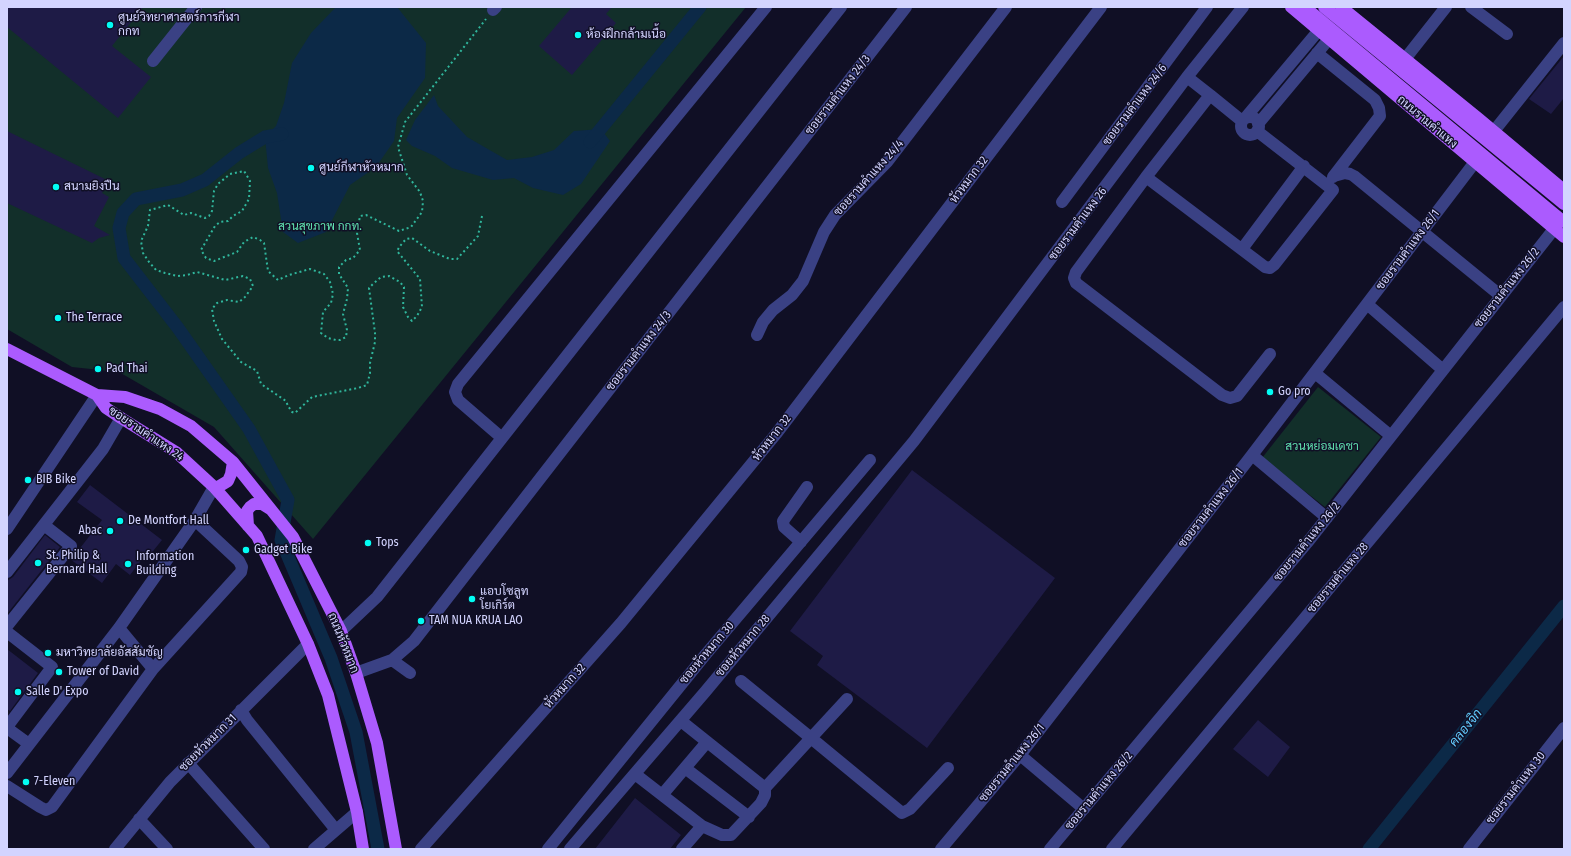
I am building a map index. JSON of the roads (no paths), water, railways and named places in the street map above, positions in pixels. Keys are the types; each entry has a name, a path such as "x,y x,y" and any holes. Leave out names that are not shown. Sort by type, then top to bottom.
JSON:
{"main road":[{"name":"ถนนรามคำแหง","path":"1290,7 1475,162 1559,225"},
{"name":"ถนนรามคำแหง","path":"1305,7 1559,225 1564,237"},
{"name":"ถนนรามคำแหง","path":"1324,7 1564,204"},
{"path":"1341,7 1494,131 1564,190"},
{"path":"1352,58 1372,32"},
{"name":"ซอยรามคำแหง 24","path":"7,349 97,395 125,397 160,409 191,426 232,462"},
{"name":"ซอยรามคำแหง 24","path":"97,395 106,408 168,445 214,487"},
{"path":"214,487 218,487 228,481 231,474 232,462"},
{"name":"ถนนหัวหมาก","path":"232,462 293,536 341,631 356,673 377,742 396,849"},
{"path":"214,487 257,536 308,644 328,695 357,812 362,849"},
{"path":"248,526 247,511 254,504 262,504 272,511"}],"street":[{"path":"153,61 196,7"},
{"path":"502,438 458,400 455,392 458,384 766,7"},
{"path":"341,631 376,597 841,7"},
{"name":"ซอยรามคำแหง 24/3","path":"356,673 392,660 414,641 906,7"},
{"name":"ซอยรามคำแหง 24/4","path":"757,335 763,322 773,310 792,295 803,280 824,232 835,215 887,162 1006,7"},
{"name":"หัวหมาก 32","path":"421,849 621,623 776,434 1101,7"},
{"name":"ซอยรามคำแหง 24/6","path":"1062,202 1207,7"},
{"name":"ซอยรามคำแหง 26","path":"914,441 1187,78 1243,7"},
{"path":"1405,59 1446,7"},
{"path":"1472,7 1507,34"},
{"path":"1244,119 1319,30"},
{"path":"1258,127 1329,39"},
{"path":"1494,131 1564,43"},
{"path":"1317,53 1375,100 1379,108 1380,116 1330,180"},
{"path":"1146,177 1265,267 1270,268 1274,265 1333,190 1330,180 1304,166 1258,127 1254,118 1244,119 1187,78"},
{"path":"1210,95 1146,177 1076,272 1074,278 1076,283 1222,395 1230,398 1237,396 1270,354"},
{"name":"ซอยรามคำแหง 26/1","path":"941,849 1020,755 1252,455 1475,162"},
{"path":"1242,249 1304,166"},
{"path":"1330,180 1345,174 1354,176 1501,296"},
{"name":"ซอยรามคำแหง 26/2","path":"1050,849 1327,518 1501,296 1559,225"},
{"path":"1367,304 1443,370"},
{"name":"ซอยรามคำแหง 28","path":"1112,849 1564,307"},
{"path":"1314,373 1391,436"},
{"path":"7,529 97,395"},
{"path":"7,572 103,449 121,418"},
{"name":"ซอยหัวหมาก 28","path":"570,849 681,720 914,441"},
{"path":"1252,455 1327,518"},
{"name":"ซอยหัวหมาก 30","path":"548,849 701,660 870,460"},
{"path":"7,773 119,628 195,520 214,487"},
{"path":"800,542 784,527 783,521 807,487"},
{"path":"7,786 46,810 52,807 152,669 241,572 242,567 239,561 195,520"},
{"path":"7,626 70,546 44,525"},
{"path":"119,628 152,669"},
{"path":"7,632 52,667 7,728 29,744"},
{"name":"ซอยหัวหมาก 31","path":"114,849 170,782 240,710 308,644"},
{"path":"392,660 410,673"},
{"path":"741,681 902,813 910,809 948,768"},
{"path":"635,774 702,826 722,835 731,835 761,803 765,796 765,788 847,699"},
{"path":"240,710 336,830"},
{"path":"681,720 765,788"},
{"name":"ซอยรามคำแหง 30","path":"1469,849 1564,728"},
{"path":"662,795 707,742"},
{"path":"1020,755 1084,809"},
{"path":"188,763 264,849"},
{"path":"685,768 749,816"},
{"path":"314,849 357,812"},
{"path":"139,819 167,849"},
{"path":"682,849 702,826"}],"water":[{"path":"336,7 397,7 426,43 425,78 397,118 394,141 376,167 350,185 326,232 298,243 283,232 277,193 268,168 265,137 276,126 284,103 292,63 311,33"},
{"path":"434,95 438,106 467,137 507,160 532,157 554,150 574,131 601,129 610,141 581,184 563,195 533,188 514,178 493,180 452,168 435,156 412,146 406,140 415,120"}],"waterway":[{"path":"590,142 700,7"},
{"path":"282,134 265,137 239,153 205,180 182,190 136,199 123,213 119,228 124,258 178,328 249,429 288,500 281,540 331,658 356,732 378,849"},
{"name":"คลองจิก","path":"1369,849 1564,606"}],"place":[{"name":"ศูนย์วิทยาศาสตร์การกีฬา กกท","path":"110,25"},
{"name":"ห้องฝึกกล้ามเนื้อ","path":"578,35"},
{"name":"ศูนย์กีฬาหัวหมาก","path":"311,168"},
{"name":"สนามยิงปืน","path":"56,187"},
{"name":"The Terrace","path":"58,318"},
{"name":"Pad Thai","path":"98,369"},
{"name":"Go pro","path":"1270,392"},
{"name":"BIB Bike","path":"28,480"},
{"name":"De Montfort Hall","path":"120,521"},
{"name":"Abac","path":"110,531"},
{"name":"Tops","path":"368,543"},
{"name":"Gadget Bike","path":"246,550"},
{"name":"St. Philip & Bernard Hall","path":"38,563"},
{"name":"Information Building","path":"128,564"},
{"name":"แอบโซลูท โยเกิร์ต","path":"472,599"},
{"name":"TAM NUA KRUA LAO","path":"421,621"},
{"name":"มหาวิทยาลัยอัสสัมชัญ","path":"48,653"},
{"name":"Tower of David","path":"59,672"},
{"name":"Salle D' Expo","path":"18,692"},
{"name":"7-Eleven","path":"26,782"}],"park label":[{"name":"สวนสุขภาพ กกท.","path":"320,227"},
{"name":"สวนหย่อมเดชา","path":"1322,447"}]}
